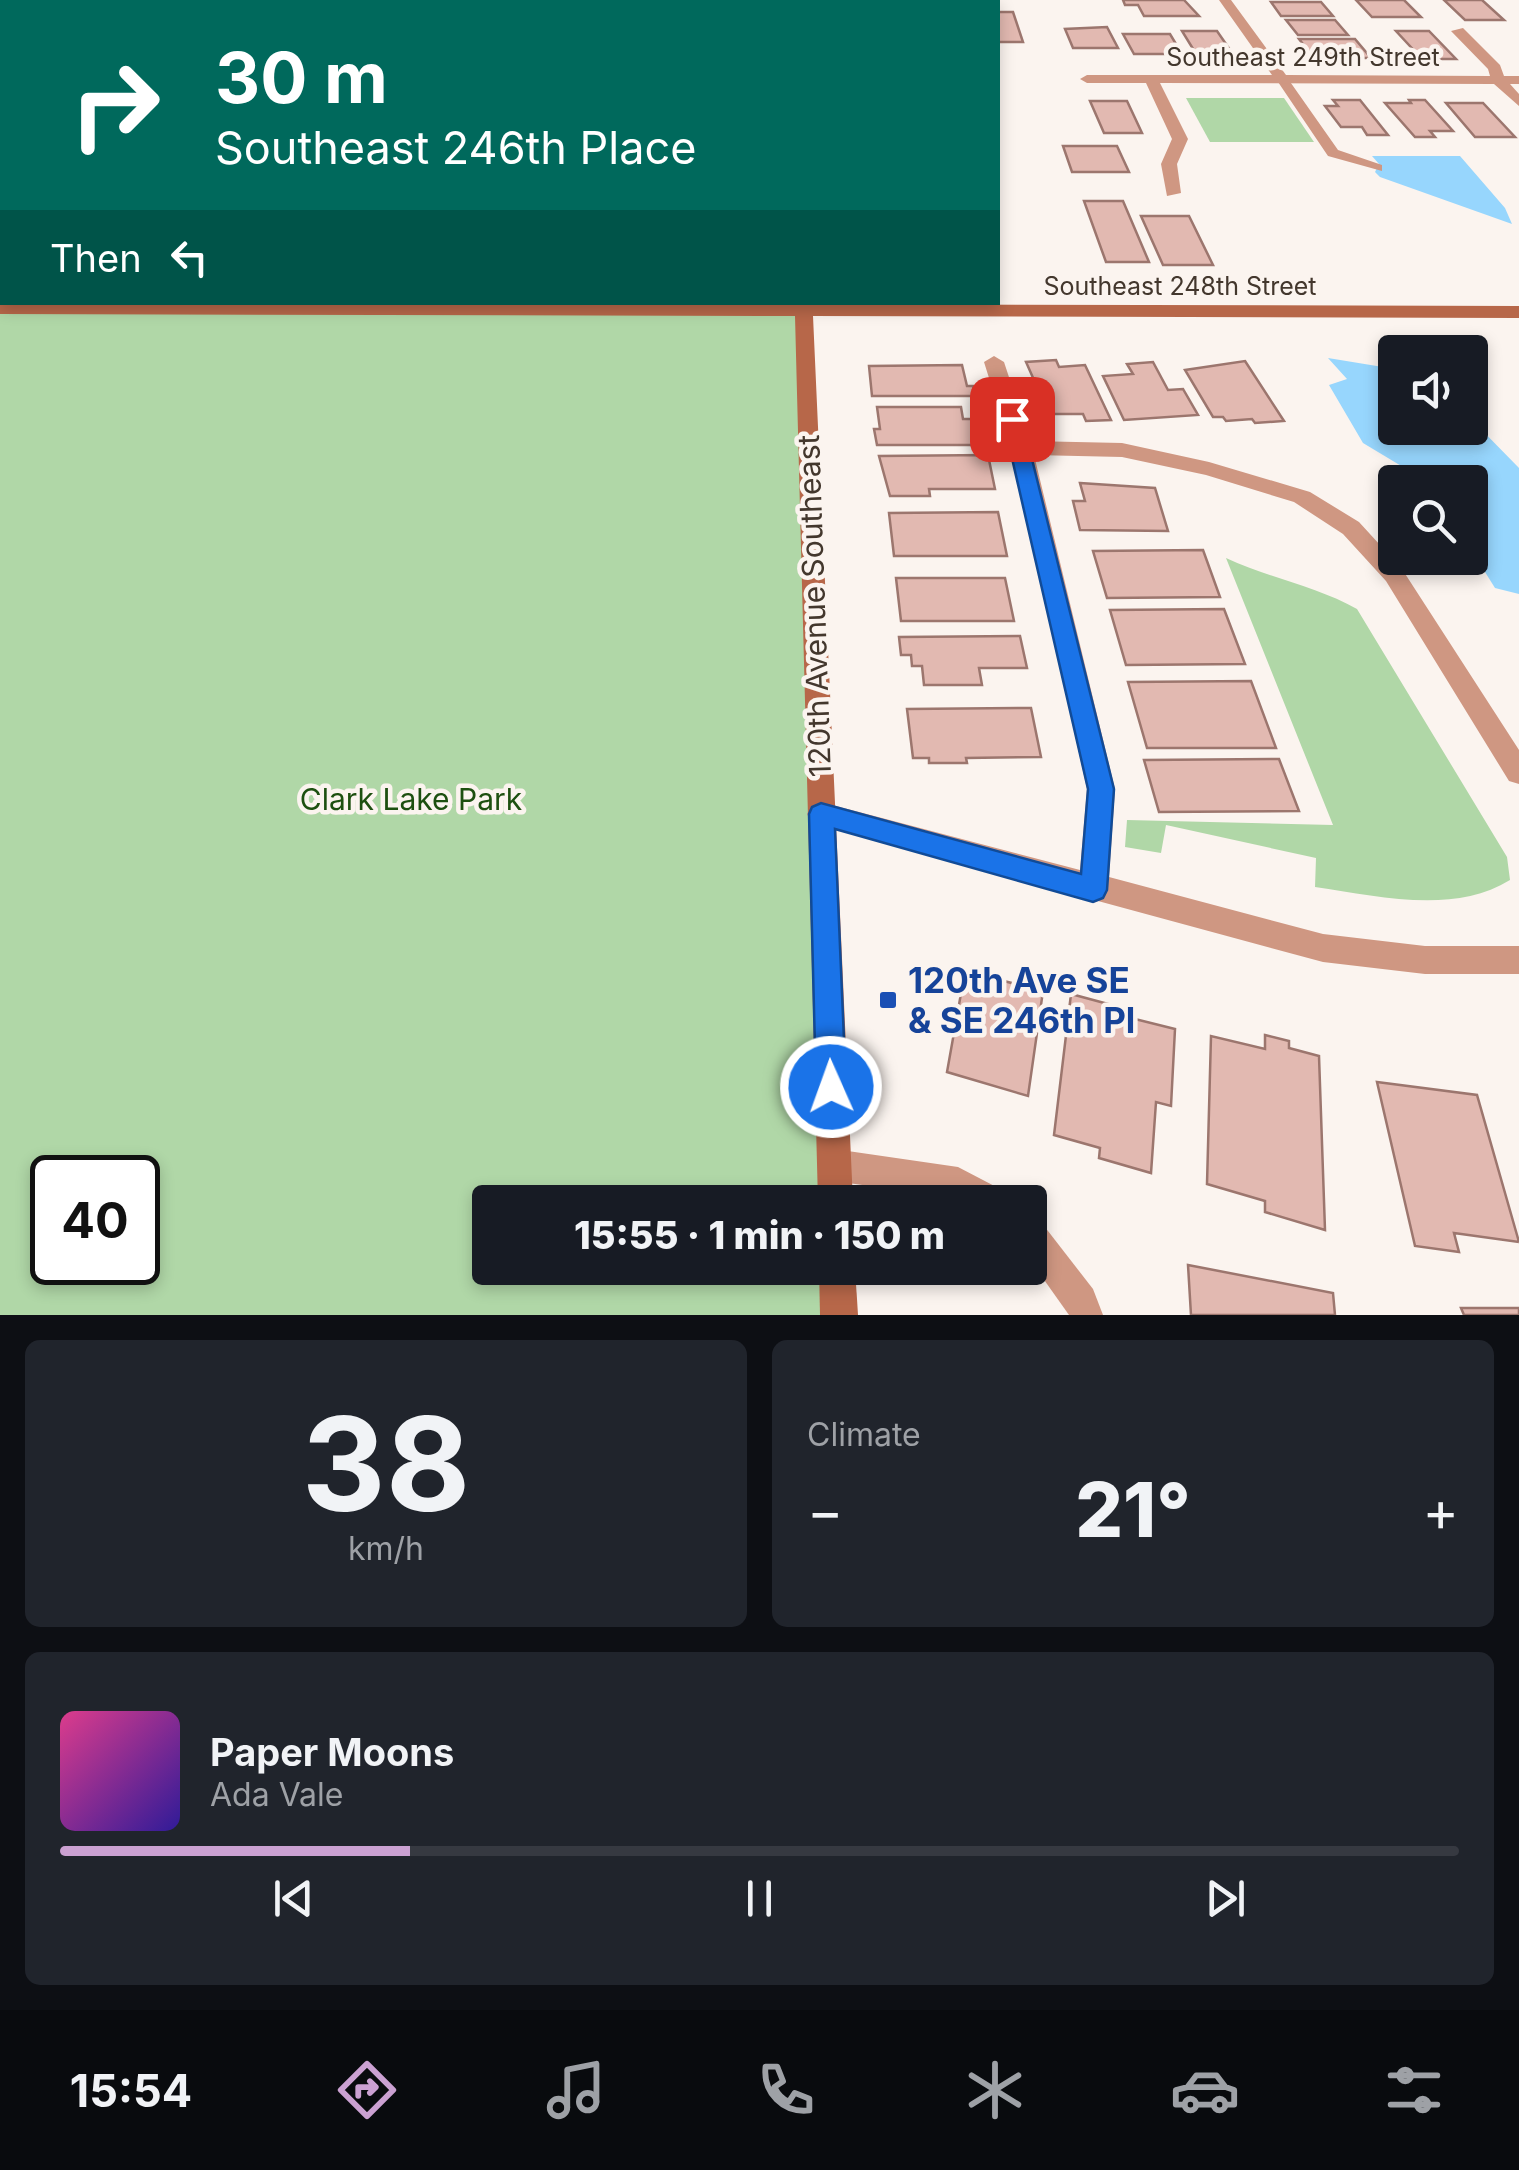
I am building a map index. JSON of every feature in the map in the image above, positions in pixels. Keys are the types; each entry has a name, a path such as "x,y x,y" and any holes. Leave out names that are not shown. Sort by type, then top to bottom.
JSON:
{"street":[{"path":"1225,0 1282,80"},
{"path":"1458,32 1495,68 1498,80 1519,102"},
{"name":"Southeast 249th Street","path":"1087,79 1519,80"},
{"path":"1151,79 1180,138 1169,164 1173,193"},
{"name":"Southeast 248th Street","path":"0,308 774,306 804,310 1519,312"},
{"name":"120th Avenue Southeast","path":"804,310 835,1185"},
{"path":"994,362 1022,448 1101,789 1093,890"},
{"path":"1022,448 1122,450 1208,469 1302,497 1351,528 1394,575 1519,773"},
{"path":"821,814 1093,890 1323,948 1425,960 1519,960"},
{"path":"838,1285 839,1315"}],"lane":[{"path":"1282,80 1333,153 1377,168"},
{"path":"834,1164 963,1185"},
{"path":"1047,1255 1086,1315"}],"green space":[{"path":"1186,98 1284,98 1314,142 1210,142"},
{"name":"Clark Lake Park","path":"0,308 804,309 834,1185 472,1185 472,1285 838,1285 839,1315 0,1315"},
{"path":"1226,558 1357,609 1507,857 1510,880 1464,897 1389,898 1315,887 1316,858 1166,825 1161,853 1125,847 1127,820 1333,825"}],"water":[{"path":"1372,156 1460,156 1505,208 1512,224 1380,177 1375,172 1379,164"},
{"path":"1328,358 1378,366 1378,445 1488,445 1488,436 1519,468 1519,594 1495,588 1487,575 1488,465 1400,465 1363,443 1329,385 1347,379"}],"building":[{"path":"1123,0 1184,0 1199,16 1144,16 1138,5 1125,5"},
{"path":"1356,0 1404,0 1421,17 1372,17"},
{"path":"1444,0 1482,0 1504,20 1465,20"},
{"path":"1271,2 1321,2 1333,16 1281,16"},
{"path":"1000,12 1013,12 1023,42 1000,42"},
{"path":"1286,20 1335,20 1348,35 1298,35"},
{"path":"1107,27 1118,48 1073,48 1065,29"},
{"path":"1182,31 1217,31 1235,57 1198,57"},
{"path":"1396,31 1429,31 1456,59 1422,59"},
{"path":"1123,34 1170,34 1182,54 1134,54"},
{"path":"1299,39 1355,39 1371,58 1314,58"},
{"path":"1333,100 1360,100 1388,135 1367,135 1362,127 1341,127 1325,106 1338,106"},
{"path":"1409,100 1425,100 1453,131 1430,131 1435,137 1415,137 1385,103 1411,103"},
{"path":"1090,101 1127,101 1142,133 1104,133"},
{"path":"1446,103 1483,103 1515,137 1475,137"},
{"path":"1063,146 1117,146 1129,172 1072,172"},
{"path":"1084,201 1123,201 1149,262 1106,262"},
{"path":"1141,216 1189,216 1213,265 1163,265"},
{"path":"1056,360 1059,367 1085,365 1111,420 1086,421 1083,414 1042,414 1032,390 1038,389 1026,362"},
{"path":"1245,361 1284,421 1255,423 1252,419 1226,421 1213,417 1185,370"},
{"path":"1153,362 1168,390 1183,389 1198,415 1124,420 1103,376 1133,374 1127,364"},
{"path":"962,365 967,386 973,386 975,396 872,396 869,366"},
{"path":"877,407 961,407 963,419 980,419 985,445 877,445"},
{"path":"988,455 995,489 929,489 930,496 890,496 879,456"},
{"path":"1080,483 1155,488 1168,531 1080,530 1073,501 1085,501"},
{"path":"998,512 1007,556 894,556 889,513"},
{"path":"1203,550 1220,597 1107,598 1093,551"},
{"path":"896,578 1005,578 1014,621 901,621"},
{"path":"1224,609 1245,664 1126,665 1110,610"},
{"path":"1020,636 1027,668 979,668 982,685 924,685 922,666 912,666 911,655 901,655 899,637"},
{"path":"1251,681 1276,748 1147,748 1128,682"},
{"path":"1031,708 1041,757 966,758 967,763 929,763 929,758 913,758 907,709"},
{"path":"1279,759 1299,811 1159,812 1144,760"},
{"path":"965,971 1043,991 1028,1096 947,1072"},
{"path":"1071,994 1123,1008 1123,1016 1175,1029 1171,1106 1156,1102 1151,1173 1099,1158 1100,1148 1054,1135"},
{"path":"1265,1035 1289,1041 1289,1048 1319,1056 1325,1230 1265,1212 1265,1201 1207,1184 1211,1036 1265,1049"},
{"path":"1377,1082 1477,1095 1519,1242 1454,1233 1459,1252 1415,1246"},
{"path":"1188,1265 1333,1293 1335,1315 1191,1315"},
{"path":"1461,1308 1519,1308 1519,1315 1464,1315"}],"place":[{"name":"120th Ave SE & SE 246th Pl","path":"888,1000"}],"route":[{"path":"831,1087 821,814 1093,890 1101,789 1012,419"}]}
